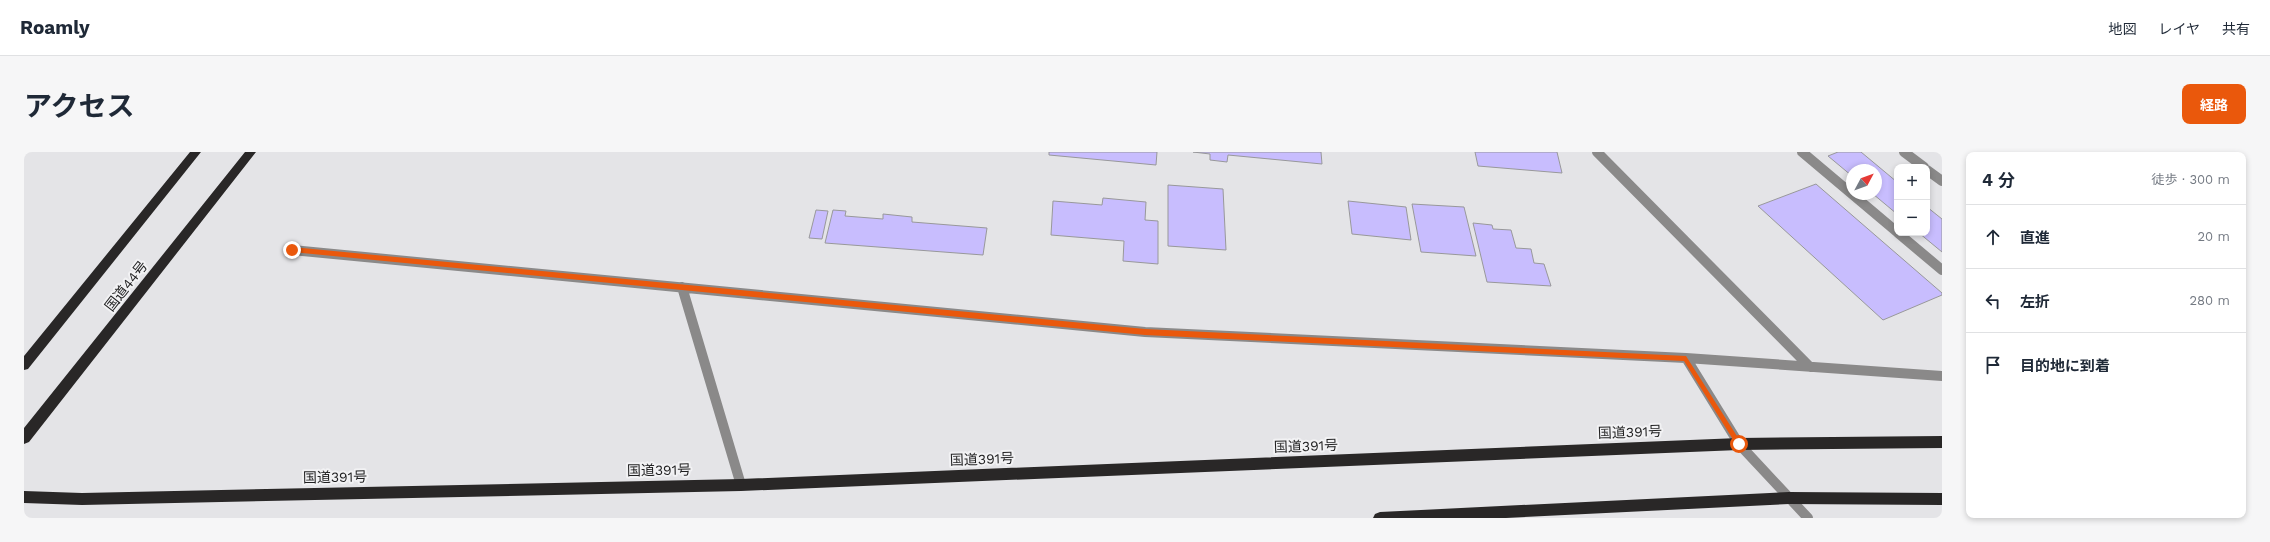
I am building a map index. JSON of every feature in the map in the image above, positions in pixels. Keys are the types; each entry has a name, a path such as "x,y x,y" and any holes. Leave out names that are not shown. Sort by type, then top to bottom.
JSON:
{"highway":[{"name":"国道44号","path":"24,365 196,152"},
{"name":"国道44号","path":"24,438 251,152"},
{"name":"国道391号","path":"24,497 82,499 741,485 1739,444 1942,442"},
{"path":"1380,518 1789,498 1942,499"}],"street":[{"path":"1597,152 1810,367"},
{"path":"1802,152 1894,229"},
{"path":"1904,152 1920,164"},
{"path":"1930,172 1942,181"},
{"path":"1903,236 1942,270"},
{"path":"292,250 1145,332 1686,358 1942,376"},
{"path":"682,287 741,485"},
{"path":"1686,358 1739,444 1808,518"}],"building":[{"path":"1049,152 1157,152 1156,165 1049,155"},
{"path":"1193,152 1321,152 1322,164 1228,155 1227,162 1210,160 1210,154"},
{"path":"1475,152 1557,152 1562,173 1478,166"},
{"path":"1838,152 1861,152 1875,164 1846,164 1846,171 1828,156"},
{"path":"1882,170 1894,180 1894,212 1880,200 1882,200"},
{"path":"1816,184 1942,293 1942,295 1883,320 1758,206"},
{"path":"1168,185 1223,189 1226,250 1168,246"},
{"path":"1103,198 1146,202 1145,220 1158,221 1158,264 1123,261 1124,241 1051,235 1053,201 1102,205"},
{"path":"1348,201 1406,207 1411,240 1352,234"},
{"path":"1412,204 1464,207 1476,256 1421,252"},
{"path":"1930,209 1942,219 1942,252 1923,236 1930,236"},
{"path":"816,210 828,211 822,239 809,238"},
{"path":"833,210 846,211 845,216 883,219 883,214 912,217 912,222 987,228 983,255 825,243"},
{"path":"1473,223 1492,225 1493,229 1511,230 1516,248 1531,249 1534,263 1544,264 1551,286 1487,282"}],"route":[{"path":"292,250 1145,332 1686,358 1739,444"}]}
